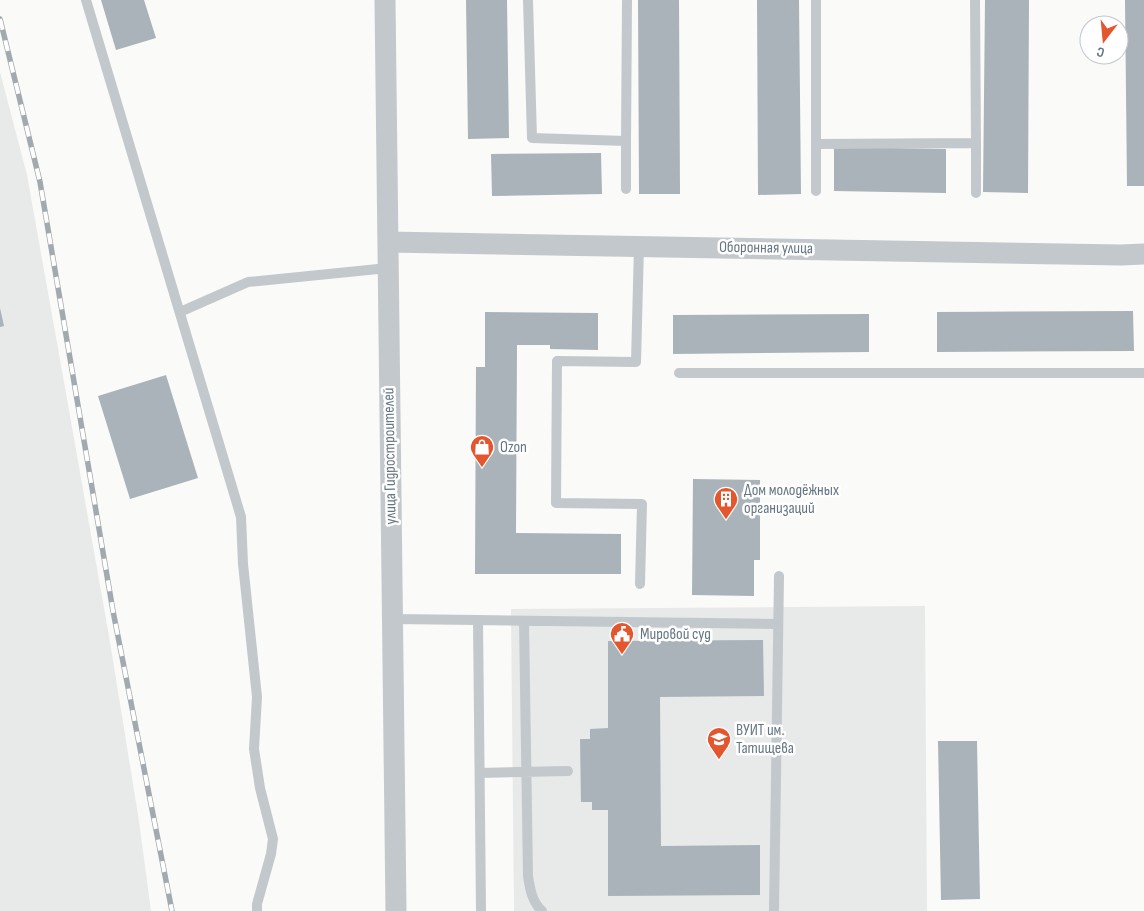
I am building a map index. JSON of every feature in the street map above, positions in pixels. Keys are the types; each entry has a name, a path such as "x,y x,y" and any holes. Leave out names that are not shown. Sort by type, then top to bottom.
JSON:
{"street":[{"name":"улица Гидростроителей","path":"385,0 396,911"},
{"name":"Оборонная улица","path":"388,242 1111,255 1144,254"}],"lane":[{"path":"86,0 241,517 243,564 257,698 254,749 260,788 273,839 271,854 256,904 257,911"},
{"path":"528,0 532,138 626,141"},
{"path":"626,190 627,0"},
{"path":"816,0 816,191"},
{"path":"976,0 976,193"},
{"path":"816,144 976,143"},
{"path":"639,246 636,362 557,361 556,503 642,504 640,584"},
{"path":"180,312 248,282 388,268"},
{"path":"679,373 1144,373"},
{"path":"774,911 779,576"},
{"path":"392,619 778,624"},
{"path":"478,620 481,911"},
{"path":"524,621 528,876 530,893 538,908 542,911"},
{"path":"480,773 568,771"}],"shaded area":[{"path":"0,72 27,175 110,642 139,821 151,911 0,911"},
{"name":"ВУИТ им. Татищева","path":"925,606 927,911 514,911 511,609"}],"building":[{"path":"101,0 144,0 156,38 116,50"},
{"path":"466,0 507,0 509,138 468,139"},
{"path":"638,0 679,0 680,194 639,194"},
{"path":"757,0 799,0 801,194 758,195"},
{"path":"985,0 1029,0 1028,193 983,192"},
{"path":"1125,0 1144,0 1144,186 1127,186 1126,65 1129,65 1129,15 1125,15"},
{"path":"834,147 946,149 946,193 834,191"},
{"path":"601,153 602,194 492,196 491,154"},
{"path":"0,308 4,326 0,327"},
{"path":"1133,311 1134,351 937,352 937,312"},
{"path":"485,312 598,313 598,350 550,349 550,345 517,345 516,533 621,534 621,574 475,574 476,367 485,367"},
{"path":"869,314 869,352 673,354 673,315"},
{"path":"166,375 198,478 130,499 98,396"},
{"name":"Дом молодёжных организаций","path":"693,479 760,480 760,560 754,560 754,596 692,595"},
{"path":"763,640 764,696 660,697 661,846 760,845 760,895 608,896 608,810 592,810 592,802 581,802 580,739 590,739 590,729 608,728 608,641"},
{"path":"938,741 977,741 980,899 941,900"}],"railway":[{"path":"0,19 40,182 113,611 172,911"}],"place":[{"name":"Ozon","path":"482,468"},
{"name":"Дом молодёжных организаций","path":"726,520"},
{"name":"Мировой суд","path":"622,655"},
{"name":"ВУИТ им. Татищева","path":"719,760"}]}
